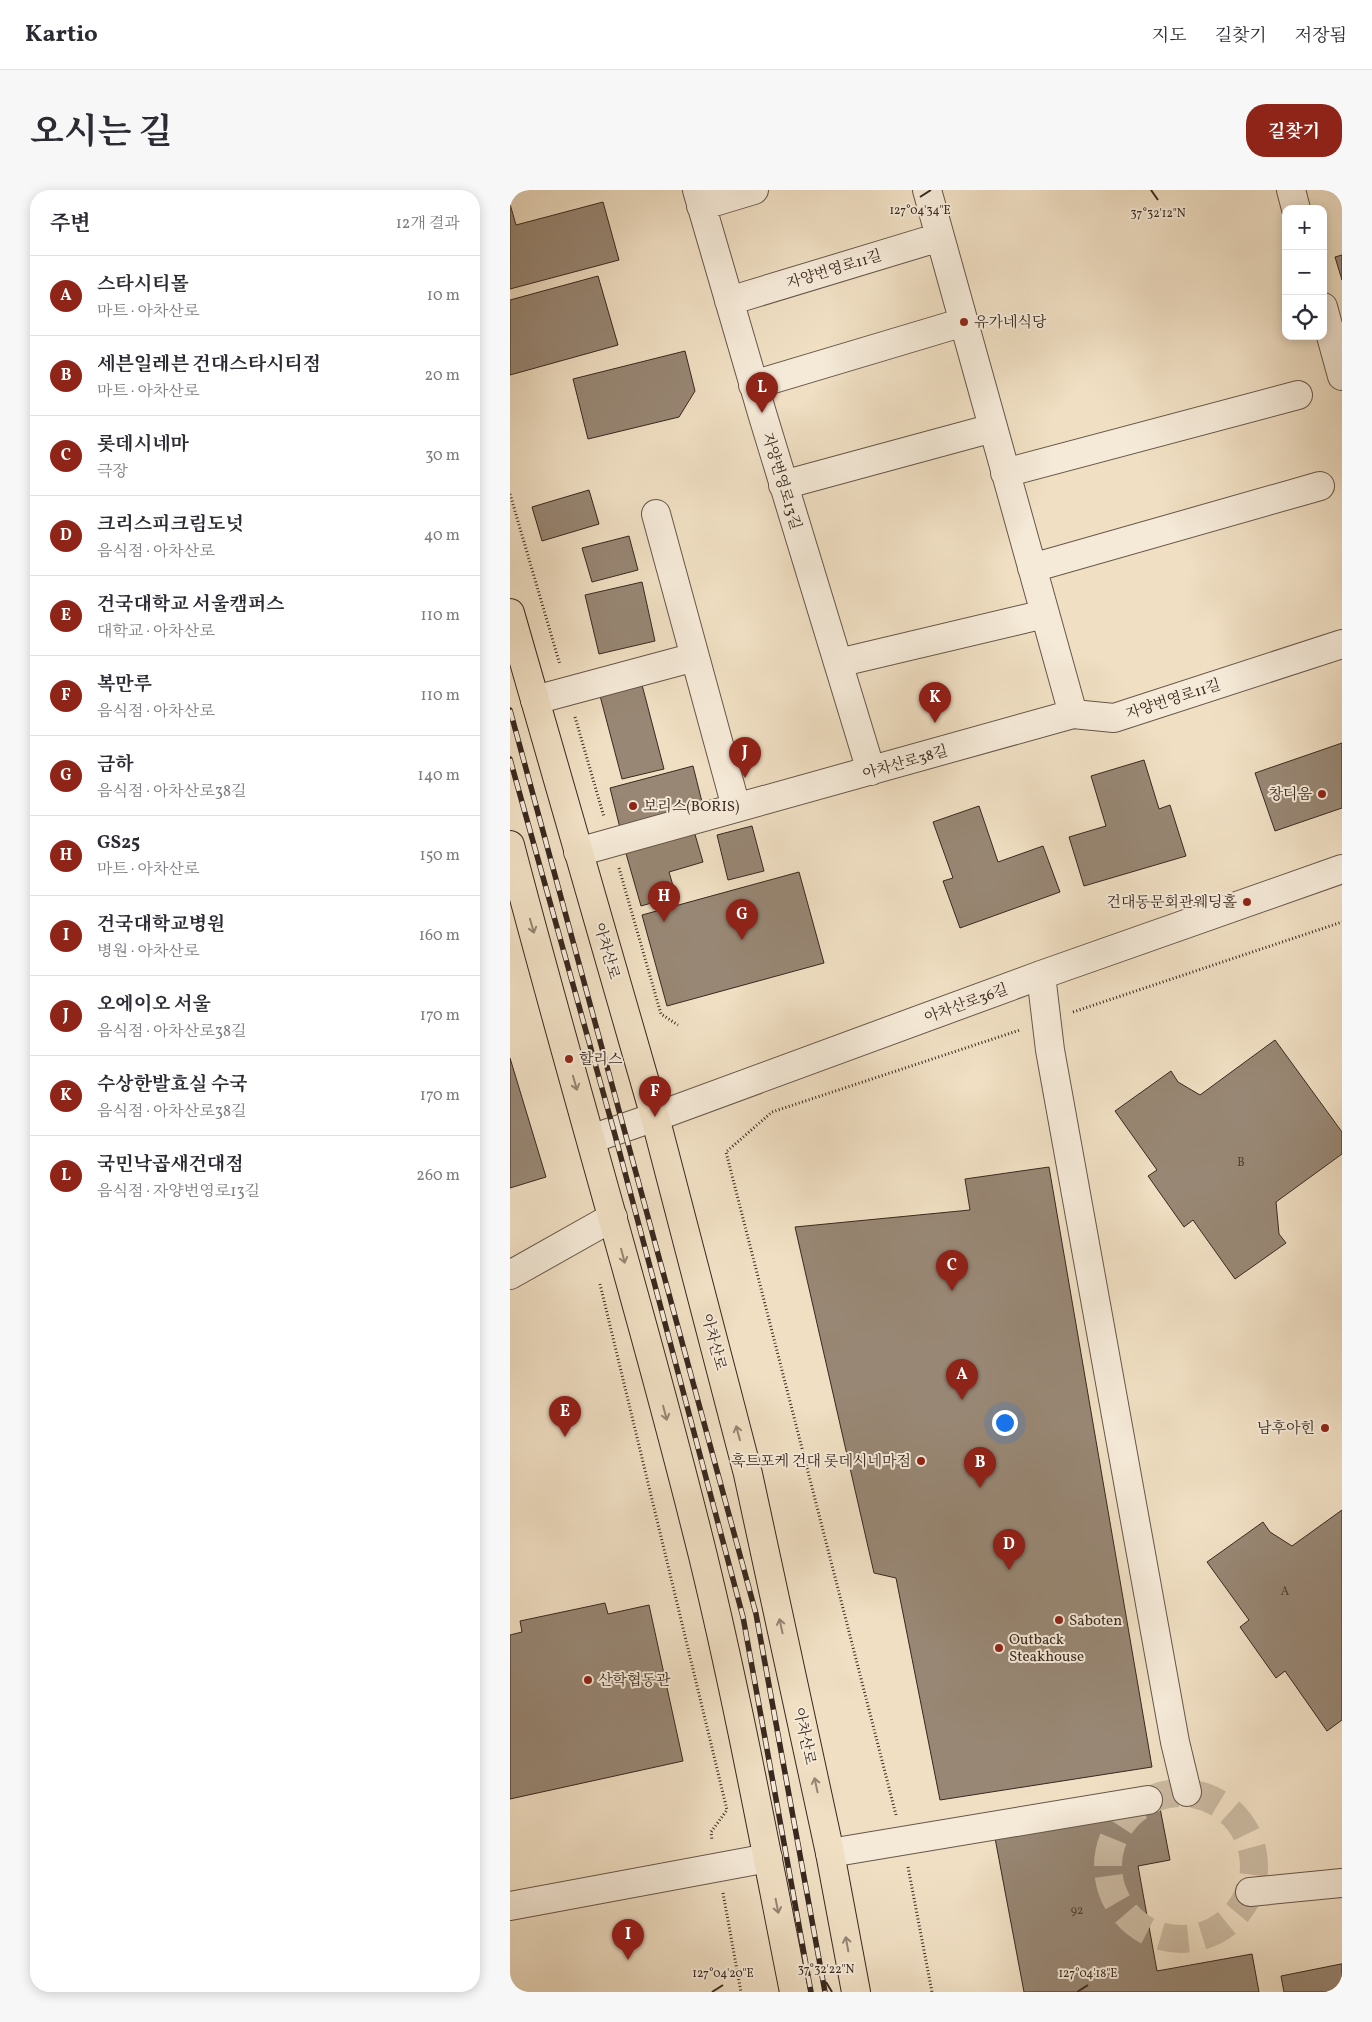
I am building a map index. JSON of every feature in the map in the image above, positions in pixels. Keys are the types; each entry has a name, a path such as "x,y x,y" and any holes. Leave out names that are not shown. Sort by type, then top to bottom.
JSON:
{"main road":[{"name":"아차산로","path":"510,613 655,1118 748,1474 830,1853 856,1992"},
{"path":"510,845 515,886 613,1217 707,1573 738,1703 794,1992"}],"street":[{"path":"699,198 754,190"},
{"path":"927,190 1073,714"},
{"path":"1291,190 1295,205"},
{"name":"자양번영로13길","path":"699,198 753,385 871,771"},
{"name":"자양번영로11길","path":"728,301 940,237"},
{"path":"753,385 964,322"},
{"path":"1327,322 1342,376"},
{"path":"1005,473 1298,395"},
{"path":"784,485 993,428"},
{"path":"1032,568 1320,486"},
{"path":"656,514 736,807"},
{"path":"838,663 1045,614"},
{"name":"자양번영로11길","path":"1073,714 1114,718 1342,644"},
{"path":"535,700 695,657"},
{"name":"아차산로38길","path":"578,852 1073,714"},
{"name":"아차산로36길","path":"591,1139 655,1118 1041,975 1342,869"},
{"path":"1041,975 1053,1070 1176,1742 1188,1792"},
{"path":"510,1275 613,1217"},
{"path":"830,1853 1148,1800"},
{"path":"510,1906 768,1858"},
{"path":"1250,1892 1342,1883"}],"path":[{"path":"510,494 661,1014 678,1025"},
{"path":"726,1152 903,1842 932,1992"},
{"path":"599,1279 727,1810 711,1832 741,1992"}],"building":[{"path":"603,202 619,260 510,289 510,204 516,225"},
{"path":"1342,255 1342,280 1335,257"},
{"path":"598,276 618,345 510,375 510,300"},
{"path":"685,351 695,391 679,417 588,439 573,379"},
{"path":"589,490 599,524 542,541 532,507"},
{"path":"629,536 638,570 592,582 582,548"},
{"path":"642,582 655,641 599,654 585,595"},
{"path":"641,681 664,769 622,779 599,692"},
{"path":"1342,743 1342,808 1275,831 1255,773"},
{"path":"1144,760 1159,809 1170,805 1186,856 1084,886 1069,837 1106,826 1091,776"},
{"path":"693,766 703,806 620,828 610,788"},
{"path":"979,806 998,862 1043,846 1060,892 960,928 943,881 953,878 933,822"},
{"path":"752,826 764,871 728,880 717,835"},
{"path":"694,831 703,862 669,872 676,896 641,906 625,850"},
{"path":"799,872 824,963 667,1006 642,915"},
{"path":"1275,1040 1342,1132 1342,1154 1276,1202 1279,1234 1286,1243 1235,1279 1193,1220 1184,1227 1148,1176 1157,1170 1115,1111 1171,1071 1178,1082 1200,1095"},
{"path":"510,1058 546,1177 510,1188"},
{"path":"1049,1167 1152,1767 940,1800 896,1578 874,1573 795,1227 970,1210 965,1179"},
{"path":"1342,1510 1342,1720 1327,1731 1285,1671 1276,1678 1240,1627 1249,1620 1207,1562 1263,1522 1270,1532 1292,1546"},
{"name":"산학협동관","path":"605,1603 608,1614 649,1605 683,1761 510,1799 510,1635 522,1632 520,1621"},
{"path":"1160,1808 1170,1860 1138,1866 1157,1971 1252,1954 1259,1992 1024,1992 995,1838"},
{"path":"1342,1964 1342,1992 1284,1992 1281,1976"}],"tunnel":[{"path":"1181,1793 1209,1798 1233,1814 1249,1838 1254,1866 1249,1894 1233,1918 1209,1934 1181,1939 1153,1934 1129,1918 1113,1894 1108,1866 1113,1838 1129,1814 1153,1798 1181,1793"}],"railway":[{"path":"510,710 756,1614 825,1992"},
{"path":"510,759 615,1135 743,1617 811,1992"}],"place":[{"name":"유가네식당","path":"964,322"},
{"name":"국민낙곱새건대점","path":"762,413"},
{"name":"수상한발효실 수국","path":"935,723"},
{"name":"오에이오 서울","path":"745,778"},
{"name":"창디움","path":"1322,794"},
{"name":"보리스(BORIS)","path":"633,806"},
{"name":"건대동문회관웨딩홀","path":"1247,902"},
{"name":"GS25","path":"664,922"},
{"name":"금하","path":"742,940"},
{"name":"할리스","path":"569,1059"},
{"name":"복만루","path":"655,1117"},
{"name":"롯데시네마","path":"952,1291"},
{"name":"스타시티몰","path":"962,1400"},
{"name":"남후아힌","path":"1325,1428"},
{"name":"건국대학교 서울캠퍼스","path":"565,1437"},
{"name":"훅트포케 건대 롯데시네마점","path":"921,1461"},
{"name":"세븐일레븐 건대스타시티점","path":"980,1488"},
{"name":"크리스피크림도넛","path":"1009,1570"},
{"name":"Saboten","path":"1059,1620"},
{"name":"Outback Steakhouse","path":"999,1648"},
{"name":"산학협동관","path":"588,1680"},
{"name":"건국대학교병원","path":"628,1960"}]}
